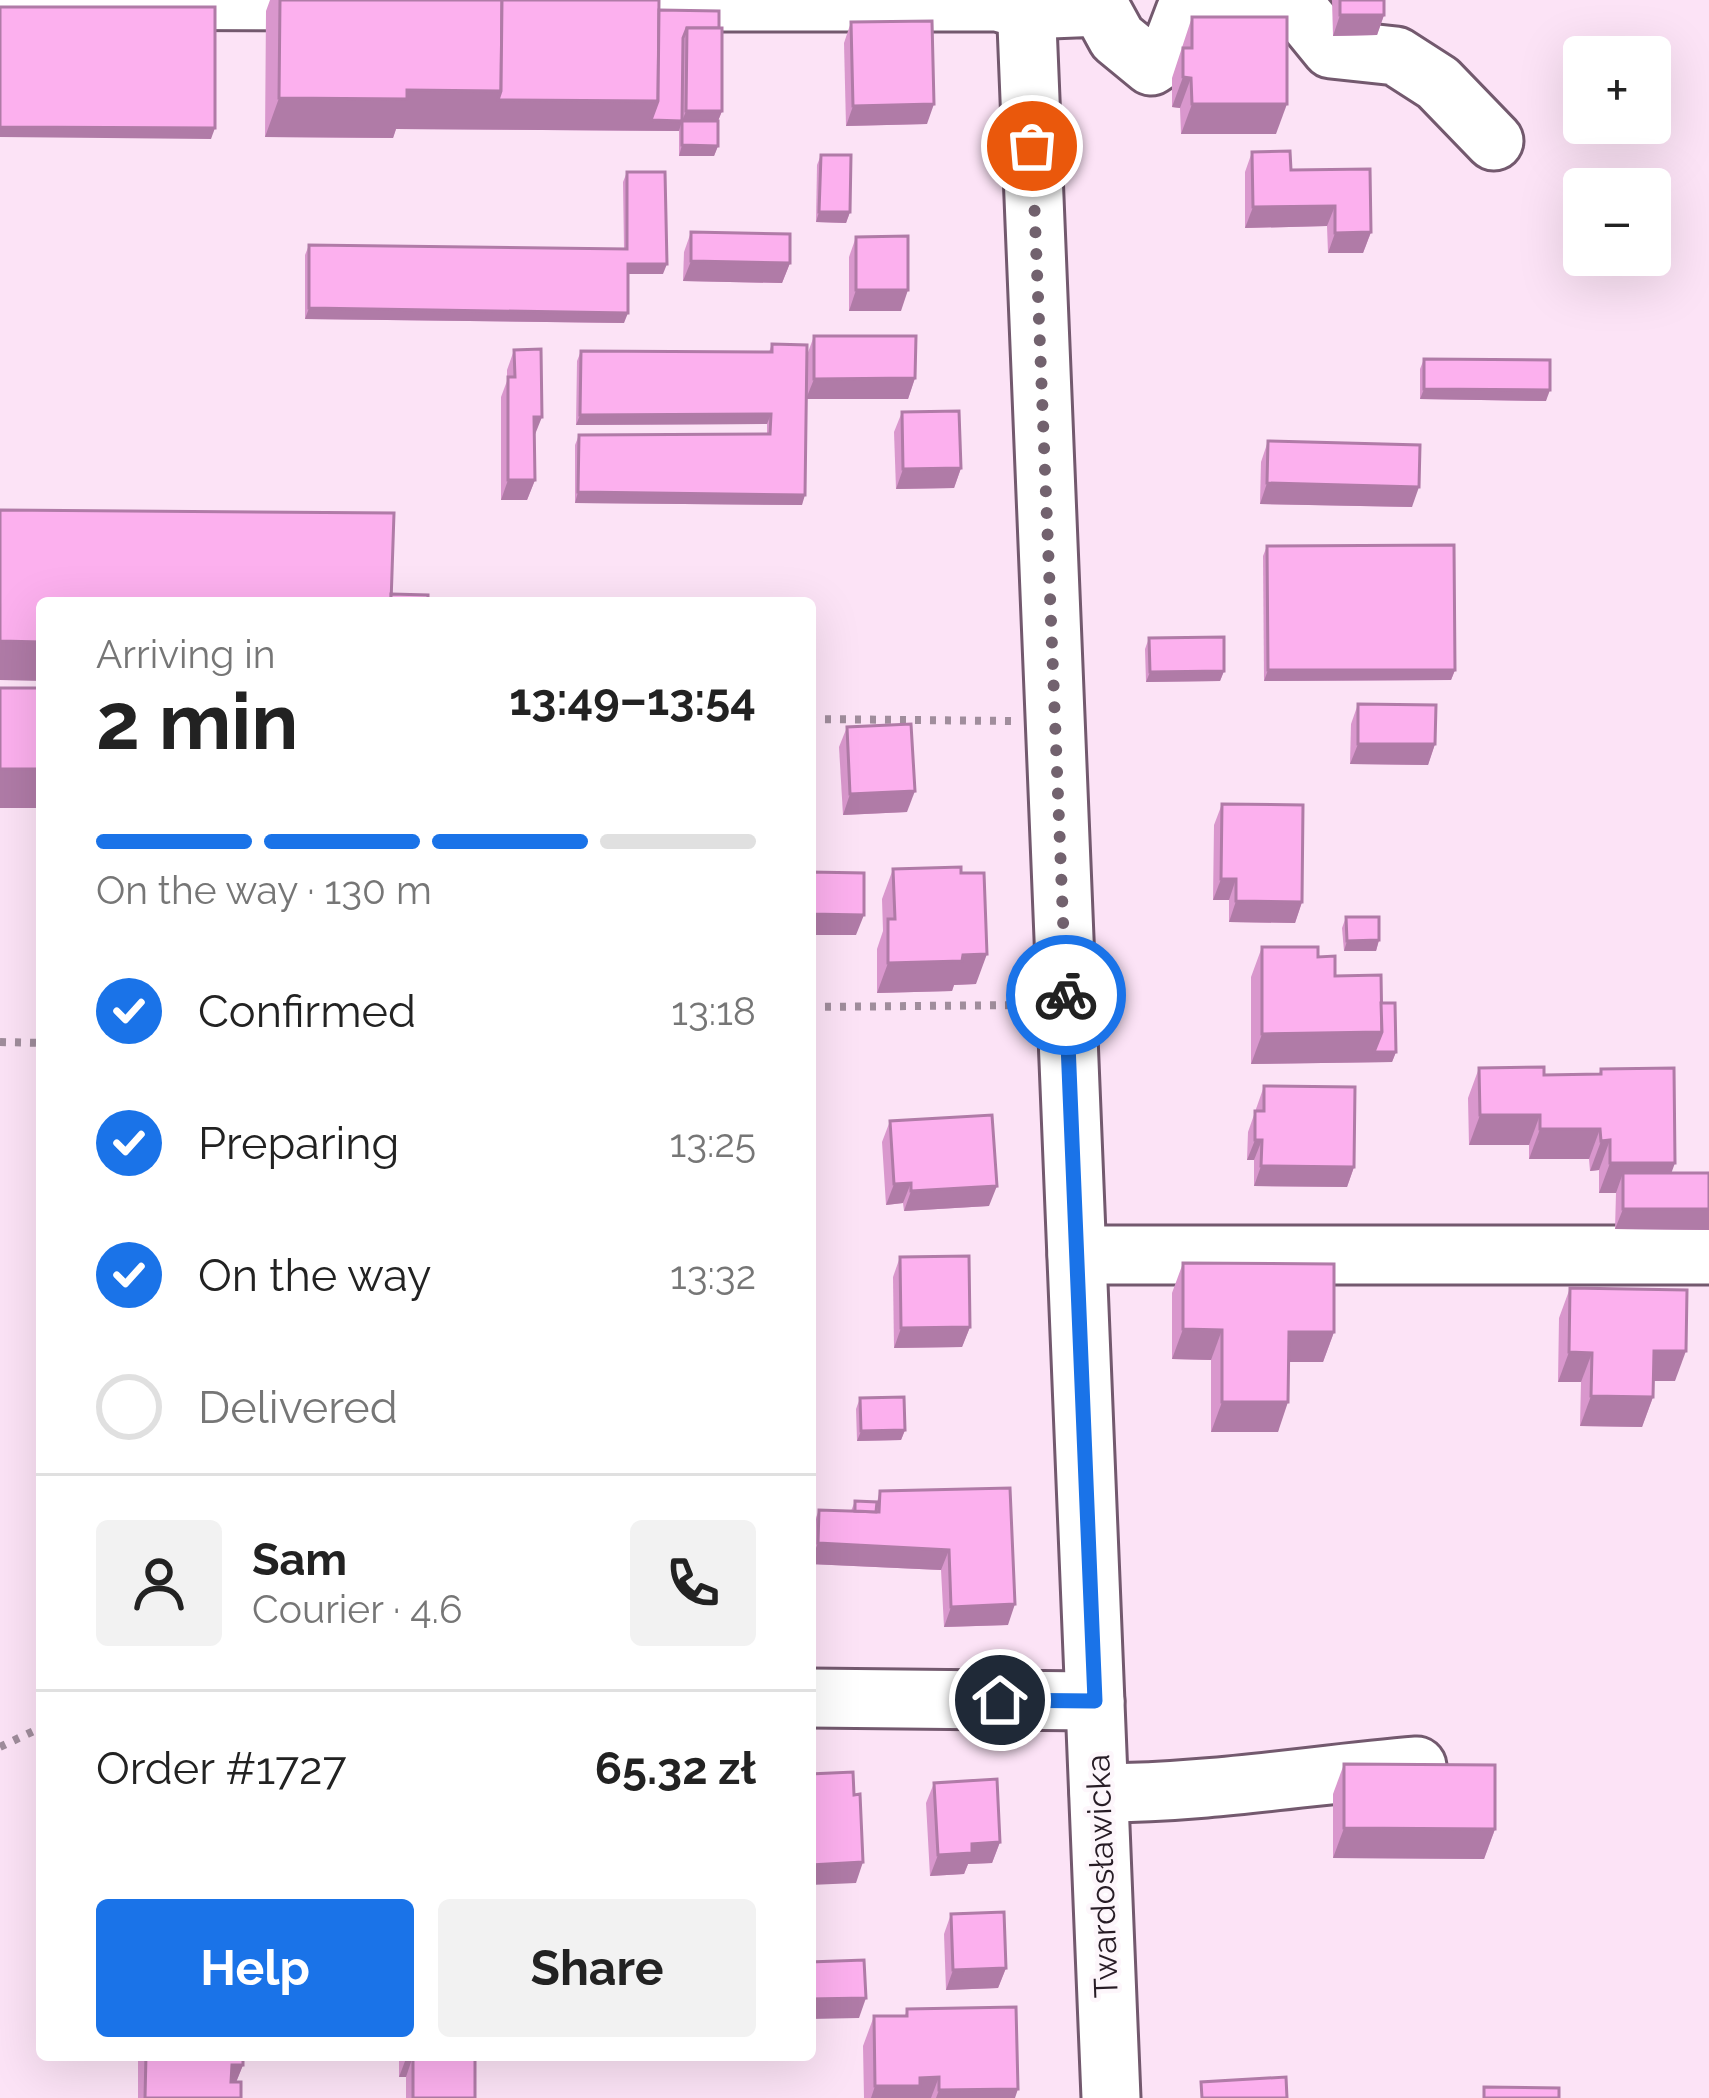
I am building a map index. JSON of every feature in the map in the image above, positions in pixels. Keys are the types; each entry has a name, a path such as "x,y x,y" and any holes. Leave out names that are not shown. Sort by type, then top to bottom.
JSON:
{"street":[{"path":"13,0 399,1"},
{"path":"519,2 998,2 1100,7 1117,38 1151,66 1169,54 1185,13 1242,6 1300,11 1331,49 1396,56 1438,83 1495,141"},
{"name":"Twardosławicka","path":"1026,5 1111,2098"},
{"path":"1077,1255 1709,1255"},
{"path":"816,1698 1095,1701"},
{"path":"1100,1793 1181,1793 1416,1766 1458,1770"}],"path":[{"path":"816,719 1055,721"},
{"path":"816,1007 1066,1005"},
{"path":"0,1042 36,1043"},
{"path":"0,1748 36,1729"}],"building":[{"path":"280,0 502,0 501,91 407,90 407,99 279,98"},
{"path":"502,0 659,0 658,101 498,100"},
{"path":"1340,0 1384,0 1384,15 1340,15"},
{"path":"0,7 215,7 215,128 0,127"},
{"path":"659,10 719,11 719,28 687,28 683,38 682,121 651,120 658,101"},
{"path":"1192,17 1287,17 1287,104 1192,104 1191,78 1183,77 1183,48 1192,48"},
{"path":"932,21 934,104 853,106 851,22"},
{"path":"687,28 722,28 722,111 686,111"},
{"path":"682,121 718,121 718,146 682,145"},
{"path":"1290,151 1291,170 1370,169 1371,232 1335,233 1335,206 1253,207 1252,152"},
{"path":"821,155 851,155 850,212 819,212"},
{"path":"627,172 665,172 667,264 628,264 628,313 309,308 309,245 627,249"},
{"path":"691,232 790,234 790,263 691,261"},
{"path":"908,236 908,290 856,290 856,237"},
{"path":"814,336 916,336 915,378 814,379"},
{"path":"772,344 807,345 805,495 578,492 579,435 770,434 771,414 580,415 581,351 772,352"},
{"path":"541,349 542,417 534,417 535,480 508,480 508,377 515,377 514,350"},
{"path":"1424,359 1550,360 1550,390 1424,389"},
{"path":"959,411 961,468 903,469 902,412"},
{"path":"1268,441 1420,445 1419,487 1267,483"},
{"path":"0,510 394,513 391,597 36,597 36,642 0,641"},
{"path":"1454,545 1455,670 1268,670 1267,546"},
{"path":"391,594 428,595 428,597"},
{"path":"1224,637 1224,671 1150,672 1149,638"},
{"path":"0,688 36,688 36,769 0,769"},
{"path":"1358,704 1436,705 1435,744 1358,744"},
{"path":"911,724 915,791 850,794 847,727"},
{"path":"1222,804 1303,805 1302,902 1236,901 1236,879 1221,879"},
{"path":"961,867 961,873 984,873 987,954 963,955 962,961 888,963 888,919 895,919 893,869"},
{"path":"816,872 864,873 864,915 816,914"},
{"path":"1346,917 1379,917 1379,940 1347,941"},
{"path":"1262,947 1318,947 1318,957 1335,956 1335,976 1381,975 1382,1032 1262,1034"},
{"path":"1381,1003 1395,1003 1396,1052 1374,1052 1382,1032"},
{"path":"1544,1067 1544,1075 1674,1068 1675,1163 1610,1163 1610,1140 1601,1141 1600,1129 1540,1129 1540,1115 1480,1115 1479,1068"},
{"path":"1264,1086 1355,1087 1354,1167 1261,1166 1262,1140 1255,1140 1255,1111 1264,1111"},
{"path":"992,1115 997,1186 911,1191 911,1183 894,1184 890,1121"},
{"path":"1623,1173 1709,1173 1709,1209 1623,1209"},
{"path":"969,1256 970,1327 901,1328 900,1257"},
{"path":"1183,1263 1334,1264 1334,1332 1289,1332 1288,1402 1222,1402 1222,1330 1183,1329"},
{"path":"1570,1288 1687,1290 1686,1351 1654,1351 1653,1397 1591,1396 1592,1353 1569,1352"},
{"path":"904,1397 905,1430 861,1431 860,1398"},
{"path":"1010,1488 1015,1604 951,1607 949,1550 818,1543 819,1510 879,1512 880,1491"},
{"path":"855,1501 877,1502 876,1512 855,1511"},
{"path":"1344,1764 1495,1765 1495,1829 1344,1828"},
{"path":"853,1772 854,1795 860,1794 863,1862 816,1865 816,1774"},
{"path":"997,1779 1000,1842 972,1844 972,1853 938,1855 934,1783"},
{"path":"1004,1912 1006,1968 953,1970 951,1914"},
{"path":"864,1960 866,1998 816,1999 816,1962"},
{"path":"1016,2007 1018,2089 939,2090 939,2077 920,2078 920,2086 875,2086 874,2016 907,2016 907,2009"},
{"path":"146,2061 243,2061 243,2065 232,2065 231,2082 241,2082 241,2098 145,2098"},
{"path":"413,2061 475,2061 475,2098 413,2098"},
{"path":"1286,2077 1287,2098 1202,2098 1201,2082"},
{"path":"1484,2087 1559,2088 1559,2098 1484,2098"}],"way so far":[{"path":"1032,146 1066,995"}],"route":[{"path":"1000,1700 1095,1701 1066,995"}]}
